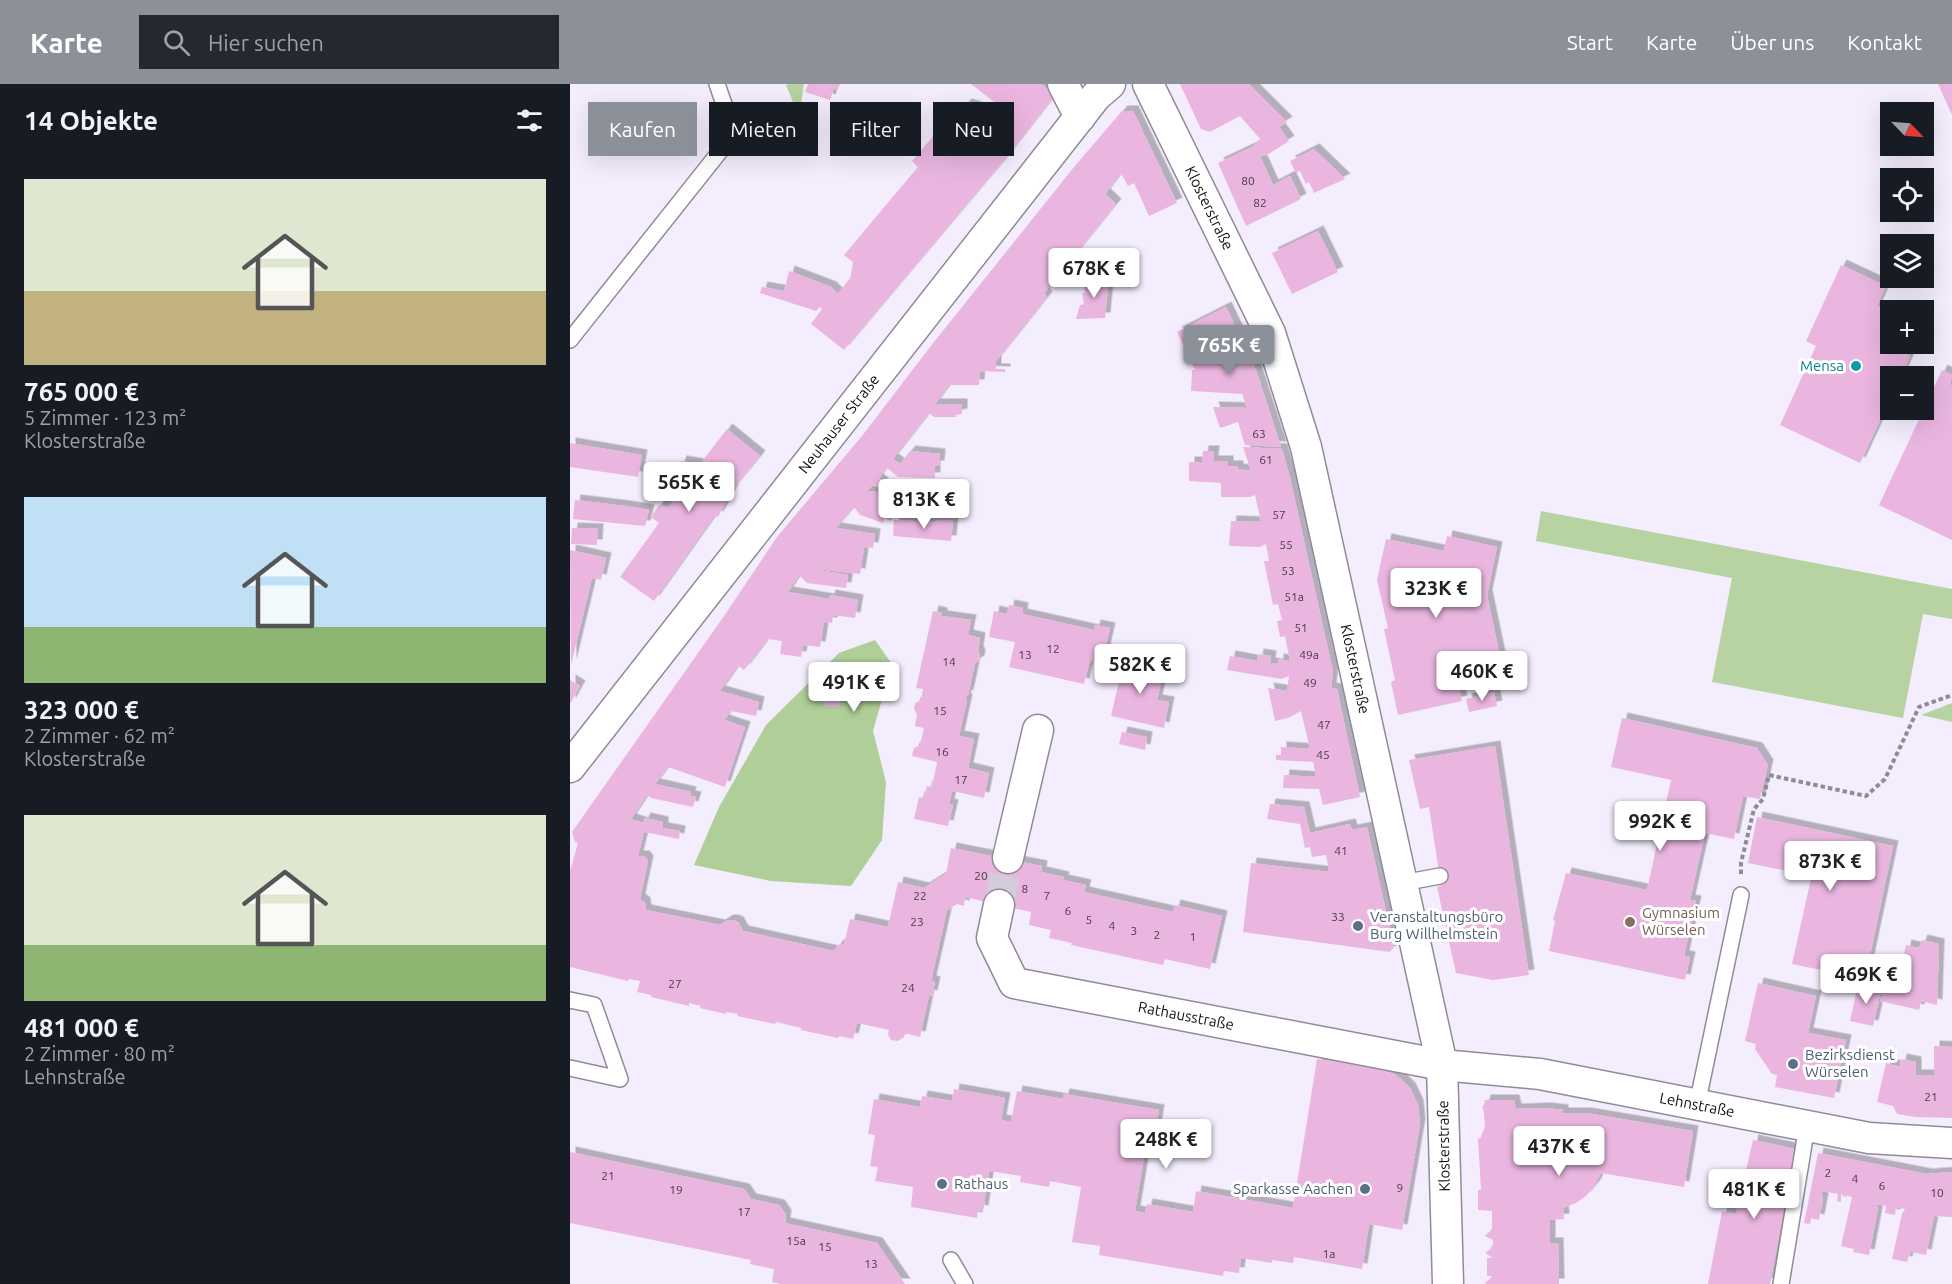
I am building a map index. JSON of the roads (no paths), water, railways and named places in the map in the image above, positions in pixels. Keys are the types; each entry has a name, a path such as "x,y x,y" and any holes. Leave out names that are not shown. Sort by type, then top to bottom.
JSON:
{"street":[{"path":"1063,84 1080,117"},
{"name":"Neuhauser Straße","path":"570,767 1096,96 1110,84"},
{"path":"1116,84 1125,84"},
{"name":"Klosterstraße","path":"1148,84 1270,333 1306,447 1442,1065 1448,1284"},
{"path":"1008,858 1038,730"},
{"name":"Rathausstraße","path":"999,905 992,938 1014,984 1442,1065"},
{"name":"Lehnstraße","path":"1442,1065 1540,1074 1869,1138 1952,1143"}],"lane":[{"path":"570,340 725,145 732,127 717,84"},
{"path":"1402,883 1440,876"},
{"path":"1697,1105 1741,895"},
{"path":"570,1000 594,1005 620,1079 570,1068"},
{"path":"1781,1284 1807,1126"},
{"path":"951,1260 965,1284"}],"tunnel":[{"path":"999,905 1008,858"}],"place":[{"name":"Mensa","path":"1856,366"},
{"name":"Gymnasium Würselen","path":"1630,922"},
{"name":"Veranstaltungsbüro Burg Willhelmstein","path":"1358,926"},
{"name":"Bezirksdienst Würselen","path":"1793,1064"},
{"name":"Rathaus","path":"942,1184"},
{"name":"Sparkasse Aachen","path":"1365,1189"}]}
